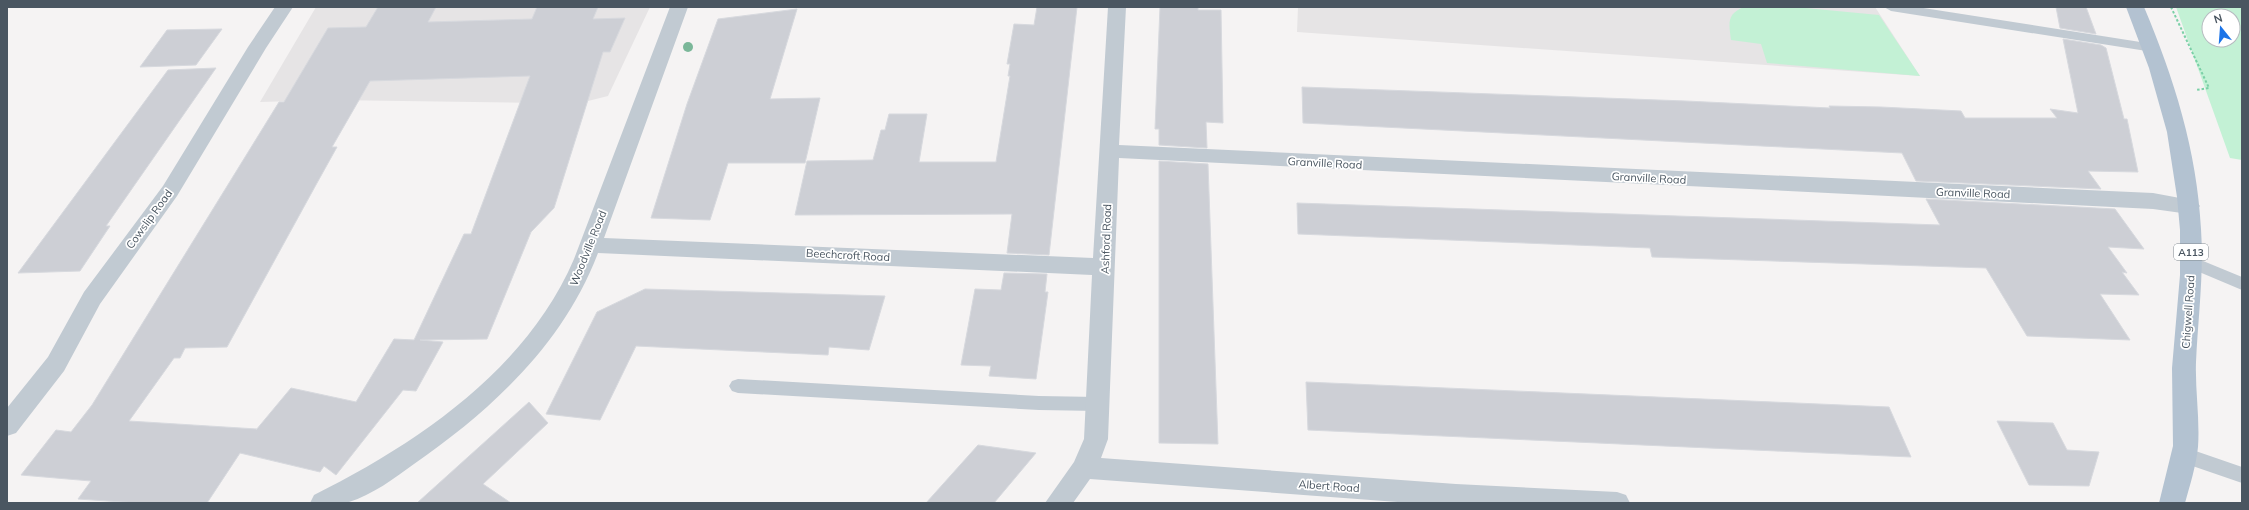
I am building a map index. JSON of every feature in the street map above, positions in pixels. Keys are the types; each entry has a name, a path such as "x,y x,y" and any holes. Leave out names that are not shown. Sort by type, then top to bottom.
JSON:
{"main road":[{"name":"Chigwell Road","path":"2135,7 2153,48 2168,96 2182,159 2189,206 2191,262 2184,368 2184,455 2172,503"}],"street":[{"name":"Cowslip Road","path":"7,426 56,364 92,298 170,192 284,7"},
{"name":"Woodville Road","path":"323,503 348,491 413,451 468,410 509,371 546,328 573,285 590,245 679,7"},
{"name":"Ashford Road","path":"1084,468 1096,439 1117,7"},
{"name":"Granville Road","path":"1109,151 2145,201 2189,206"},
{"name":"Beechcroft Road","path":"590,245 1105,267"},
{"name":"Albert Road","path":"1084,468 1496,500 1617,503"},
{"path":"1058,503 1084,468"}],"lane":[{"path":"1891,7 2153,48"},
{"path":"2191,262 2242,284"},
{"path":"738,386 1039,403 1098,404"},
{"path":"2184,455 2242,475"}],"path":[{"path":"2171,7 2210,88 2194,90 2194,95"}],"shaded area":[{"path":"316,7 650,7 608,96 588,101 542,103 331,100 260,102"},
{"path":"1298,7 1875,7 1920,76 1297,32"}],"green space":[{"path":"1744,7 1795,7 1879,15 1920,76 1767,63 1761,44 1731,40 1729,24 1731,16"},
{"path":"2176,7 2242,7 2242,160 2230,158"}],"building":[{"path":"378,7 436,7 428,22 532,19 537,7 598,7 593,19 625,18 610,52 603,52 554,208 531,232 487,339 420,340 443,342 416,391 403,390 336,475 324,466 320,472 240,453 207,503 137,503 78,499 91,481 21,475 56,430 71,432 92,405 279,102 284,102 328,28 366,27","holes":["530,76 471,234 464,234 414,340 394,339 356,402 291,388 257,429 129,421 174,358 180,358 185,348 227,347 337,147 332,147 370,81"]},
{"path":"1037,7 1077,7 1049,255 1007,253 1012,214 795,215 807,161 873,160 881,130 885,130 889,114 927,114 919,162 996,162 1010,76 1008,76 1010,64 1007,64 1014,24 1034,25"},
{"path":"1160,7 1198,7 1198,10 1221,10 1223,123 1206,122 1207,148 1159,145 1159,129 1155,129"},
{"path":"2056,7 2086,7 2096,34 2060,28"},
{"path":"797,9 770,99 820,98 805,163 728,163 710,220 651,218 687,104 718,19"},
{"path":"222,29 196,65 140,67 167,30"},
{"path":"2063,39 2101,45 2106,48 2124,119 2127,119 2138,172 2088,171 2101,189 1916,181 1902,153 1303,123 1302,87 1686,101 1830,108 1829,106 1881,107 1961,111 1965,118 2057,118 2050,109 2078,113"},
{"path":"216,68 106,226 110,226 80,271 18,273 168,70"},
{"path":"1159,161 1208,164 1218,444 1159,443"},
{"path":"1926,199 2115,209 2144,249 2108,247 2127,273 2122,272 2139,295 2100,294 2130,340 2027,336 1986,268 1652,257 1650,248 1298,234 1297,203 1940,225"},
{"path":"1004,273 1047,274 1045,292 1048,292 1036,379 989,376 991,366 961,365 975,289 1001,290"},
{"path":"645,289 885,296 869,350 829,347 828,355 636,346 600,420 546,414 597,312"},
{"path":"1306,382 1889,407 1911,457 1308,430"},
{"path":"529,402 548,423 483,484 511,503 417,503"},
{"path":"1997,421 2053,423 2067,450 2099,452 2089,486 2029,485"},
{"path":"978,445 1036,453 994,503 926,503"}]}
